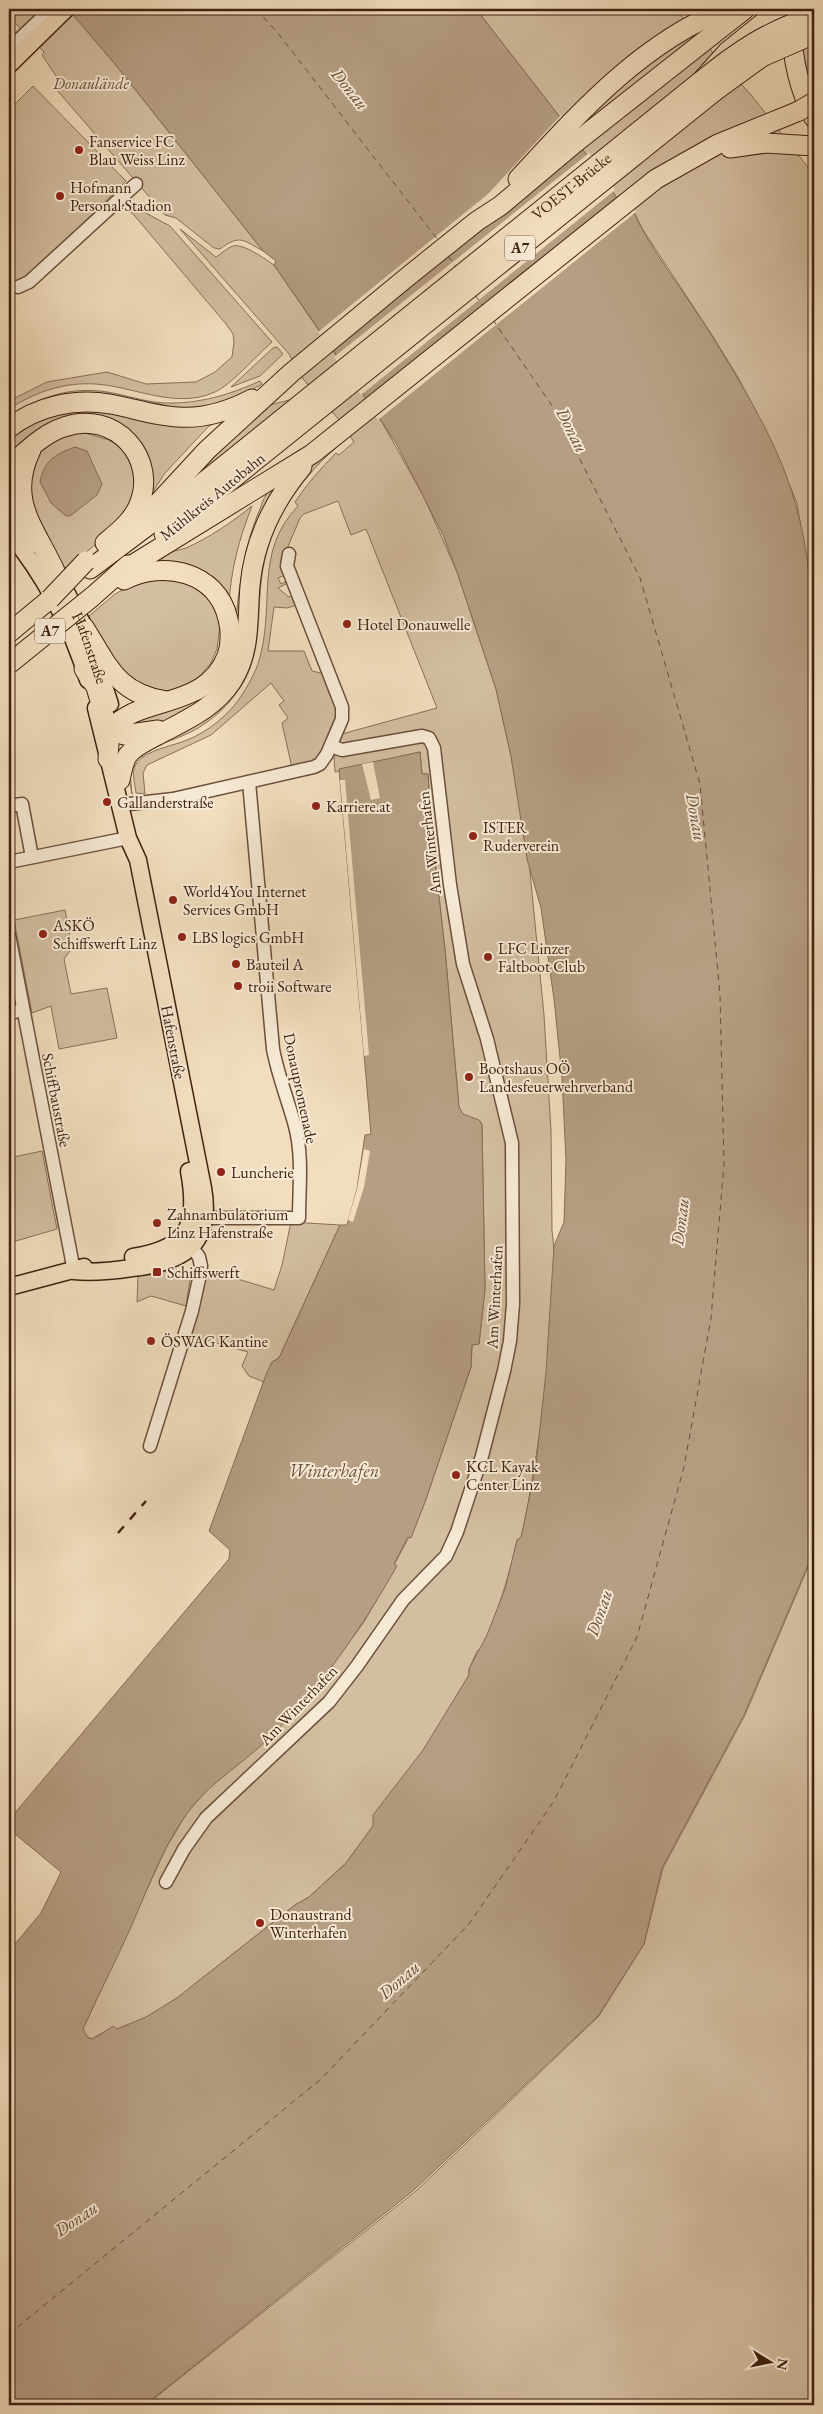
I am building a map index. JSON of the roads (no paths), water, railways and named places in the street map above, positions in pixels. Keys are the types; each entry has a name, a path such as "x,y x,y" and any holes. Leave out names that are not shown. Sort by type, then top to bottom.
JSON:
{"highway":[{"path":"477,221 571,122 612,83 668,40 726,9"},
{"path":"701,81 727,52 780,9"},
{"path":"792,9 792,39 796,66 814,118"},
{"path":"116,549 207,450 291,373 477,221 500,206 575,143 746,11"},
{"name":"VOEST-Brücke","path":"319,398 732,57 767,35 814,16"},
{"name":"VOEST-Brücke","path":"319,398 733,77 774,50 814,34"},
{"path":"119,573 312,454 636,194 674,167 718,144 781,119 814,102"},
{"path":"694,156 725,148 766,143 814,146"},
{"path":"9,428 40,410 77,402 109,404 179,417 213,414 236,408 255,398 291,373"},
{"name":"Mühlkreis Autobahn","path":"88,565 116,549 319,398"},
{"name":"Mühlkreis Autobahn","path":"98,593 319,398"},
{"path":"9,466 43,437 63,427 88,423 119,432 130,442 138,454 143,470 144,484 138,508 128,523 88,565"},
{"path":"33,446 21,477 22,502 55,571"},
{"path":"120,780 129,754 137,746 206,708 225,691 237,672 247,641 250,587 256,547 278,498 312,454"},
{"name":"A7","path":"9,633 88,565"},
{"path":"98,593 142,572 164,569 182,572 197,578 215,592 227,616 230,635 223,664 213,679 201,689 187,696 167,701 128,716 114,730 108,759"},
{"name":"A7","path":"9,664 98,593"},
{"path":"84,626 109,669 123,684 142,696 167,701"},
{"path":"84,669 96,687 106,722 114,730 130,735 171,728"}],"main road":[{"path":"9,65 29,37 66,9"},
{"name":"Hafenstraße","path":"9,511 55,571 84,626 105,686 114,730 121,805"},
{"name":"Hafenstraße","path":"9,532 39,573 59,607 84,669 121,805 128,838 138,860 204,1188 205,1218 199,1236 188,1241"},
{"name":"Hafenstraße","path":"128,838 127,862 192,1189 192,1217 188,1241"},
{"path":"9,1286 74,1271 94,1272 160,1264 178,1257 188,1241"}],"street":[{"path":"9,49 29,37 51,9"},
{"path":"18,288 29,282 136,184"},
{"path":"121,805 173,799 249,782 314,767 324,759 342,719 341,702 287,566 289,554"},
{"name":"Am Winterhafen","path":"166,1882 184,1849 206,1818 329,1702 357,1666 403,1600 446,1556 454,1541 482,1456 504,1371 510,1336 513,1289 512,1143 487,1039 464,964 450,886 434,748 430,740 422,736 342,750 331,746"},
{"name":"Donaupromenade","path":"205,1218 299,1218 298,1144 295,1126 276,1068 273,1048 249,782"},
{"path":"9,806 22,804 32,857"},
{"path":"9,862 128,838"},
{"name":"Schiffbaustraße","path":"9,935 74,1271"},
{"path":"9,1014 23,1008"},
{"path":"150,1446 197,1292 201,1263 188,1241"}],"water":[{"path":"68,9 476,9 559,116 622,205 630,205 648,239 702,320 748,396 770,437 795,502 805,545 814,618 814,1551 744,1715 662,1868 644,1944 598,2016 414,2190 145,2405 9,2405 9,1951 41,1913 61,1872 9,1829 11,1824 9,1820 229,1559 230,1550 209,1531 267,1372 272,1362 279,1358 340,1225 347,1225 357,1189 365,1135 371,1134 339,769 420,752 422,774 428,774 431,826 445,950 459,1107 463,1114 479,1120 482,1125 485,1289 479,1344 472,1345 471,1367 425,1502 411,1538 408,1537 394,1564 397,1566 339,1657 306,1699 259,1747 206,1791 179,1825 156,1868 83,2029 88,2038 94,2039 113,2026 117,2029 146,2017 177,1998 295,1905 309,1897 346,1863 373,1826 373,1815 423,1750 469,1675 469,1669 487,1635 505,1589 517,1540 521,1537 523,1529 536,1464 546,1372 554,1246 564,1222 566,1160 562,1077 554,999 541,908 527,859 511,756 496,689 443,535 397,445 274,265 276,261 263,251 115,64"},
{"path":"75,447 87,451 102,484 97,495 70,516 66,516 51,503 40,482 44,468 52,459 62,452"}],"railway":[{"path":"118,1533 146,1501"}],"place":[{"name":"Fanservice FC Blau Weiss Linz","path":"79,150"},
{"name":"Hofmann Personal Stadion","path":"60,196"},
{"name":"Hotel Donauwelle","path":"347,624"},
{"name":"Gallanderstraße","path":"107,802"},
{"name":"Karriere.at","path":"316,806"},
{"name":"ISTER Ruderverein","path":"473,836"},
{"name":"World4You Internet Services GmbH","path":"173,900"},
{"name":"ASKÖ Schiffswerft Linz","path":"43,934"},
{"name":"LBS logics GmbH","path":"182,937"},
{"name":"LFC Linzer Faltboot Club","path":"488,957"},
{"name":"Bauteil A","path":"236,964"},
{"name":"troii Software","path":"238,986"},
{"name":"Bootshaus OÖ Landesfeuerwehrverband","path":"469,1077"},
{"name":"Luncherie","path":"221,1172"},
{"name":"Zahnambulatorium Linz Hafenstraße","path":"157,1223"},
{"name":"Schiffswerft","path":"157,1272"},
{"name":"ÖSWAG Kantine","path":"151,1341"},
{"name":"KCL Kayak Center Linz","path":"456,1475"},
{"name":"Donaustrand Winterhafen","path":"260,1923"}],"park label":[{"name":"Donaulände","path":"91,83"}],"water label":[{"name":"Donau","path":"350,89"},
{"name":"Donau","path":"572,430"},
{"name":"Donau","path":"696,817"},
{"name":"Donau","path":"680,1222"},
{"name":"Winterhafen","path":"334,1471"},
{"name":"Donau","path":"599,1613"},
{"name":"Donau","path":"399,1980"},
{"name":"Donau","path":"76,2219"}]}
